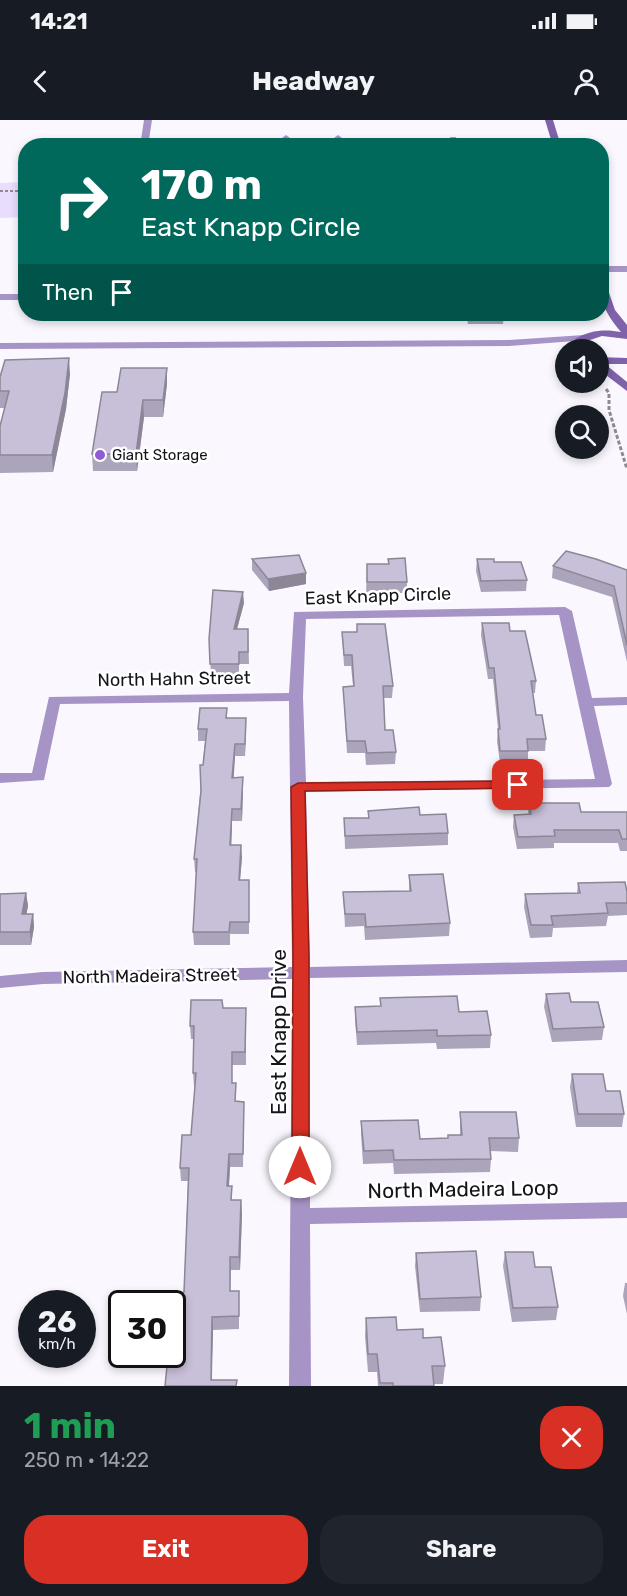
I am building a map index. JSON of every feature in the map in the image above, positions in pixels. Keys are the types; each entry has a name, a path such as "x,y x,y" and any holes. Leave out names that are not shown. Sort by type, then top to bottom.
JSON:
{"main road":[{"path":"549,120 554,138"},
{"path":"609,308 627,334"},
{"path":"583,339 605,321"},
{"path":"588,336 627,334"},
{"path":"609,361 627,361"},
{"path":"609,371 627,388"}],"street":[{"path":"145,138 148,120"},
{"path":"609,269 627,269"},
{"path":"0,297 18,297"},
{"path":"0,346 509,343 588,336"},
{"path":"509,343 555,349"},
{"name":"East Knapp Circle","path":"565,611 586,702 604,784 298,787 296,697 299,615 565,611"},
{"name":"North Hahn Street","path":"0,778 39,777 54,700 296,697"},
{"path":"586,702 627,701"},
{"name":"East Knapp Drive","path":"298,787 301,973 300,1386"},
{"path":"301,973 627,966"},
{"name":"North Madeira Street","path":"0,982 44,978 301,973"},
{"name":"North Madeira Loop","path":"300,1216 627,1210"}],"path":[{"path":"0,191 18,191"},
{"path":"609,393 609,410 627,469"}],"shaded area":[{"path":"18,182 18,217 0,218 0,183"}],"building":[{"path":"69,358 65,393 52,455 0,455 0,426 9,391 0,391 0,377 5,360"},
{"path":"121,368 167,368 163,400 143,400 136,454 92,454 102,392 117,392"},
{"path":"566,551 627,570 627,645 614,586 553,566"},
{"path":"299,555 306,573 268,579 252,559"},
{"path":"405,558 407,582 367,582 367,564 389,564 388,559"},
{"path":"477,559 494,559 494,562 521,562 527,580 481,581"},
{"path":"213,590 243,592 234,629 248,629 248,652 239,652 239,664 210,664 209,639"},
{"path":"482,623 509,623 510,631 525,631 536,681 531,681 536,715 542,715 546,739 527,739 528,751 500,751 494,668 489,668"},
{"path":"357,624 385,624 393,686 383,686 385,730 393,730 396,752 367,753 365,741 347,741 343,687 354,686 352,655 344,655 342,632 357,632"},
{"path":"200,708 227,708 226,718 246,718 245,744 235,744 232,778 243,777 241,809 232,809 230,845 241,845 239,880 249,880 249,922 230,922 229,932 193,932 197,859 194,859 201,791 200,765 203,765 207,729 198,729"},
{"path":"529,803 579,803 581,812 627,812 627,839 622,839 619,830 554,830 555,836 518,837 514,815 531,814"},
{"path":"419,807 420,815 446,814 448,833 345,836 344,818 369,818 368,811"},
{"path":"443,874 450,923 366,927 365,914 345,914 343,892 411,891 409,875"},
{"path":"625,882 627,903 606,903 608,913 551,916 553,925 531,925 525,894 580,893 578,883"},
{"path":"26,893 22,914 33,914 30,932 0,932 0,894"},
{"path":"569,993 571,1002 598,1002 604,1027 553,1029 546,994"},
{"path":"457,996 459,1012 487,1011 491,1035 437,1036 437,1030 357,1032 355,1007 381,1006 380,998"},
{"path":"191,1000 222,1000 223,1008 246,1008 245,1052 232,1052 232,1083 236,1083 235,1101 244,1102 243,1154 229,1154 227,1186 232,1186 231,1200 241,1200 239,1257 230,1257 230,1291 239,1291 239,1316 212,1317 211,1380 237,1380 236,1386 165,1386 167,1368 186,1368 186,1290 184,1290 189,1168 180,1168 182,1135 191,1135 196,1073 193,1073 194,1026 190,1026"},
{"path":"572,1074 603,1074 606,1091 620,1091 624,1114 578,1114"},
{"path":"460,1112 516,1112 519,1138 489,1138 491,1159 394,1160 393,1150 364,1151 361,1121 418,1120 420,1139 448,1138 448,1135 462,1135"},
{"path":"476,1251 481,1297 420,1299 416,1253"},
{"path":"505,1252 533,1252 535,1267 551,1267 558,1307 513,1308"},
{"path":"396,1317 397,1330 423,1329 423,1338 441,1337 445,1366 432,1366 434,1386 393,1386 393,1383 380,1383 377,1354 368,1354 366,1318"}],"place":[{"name":"Giant Storage","path":"100,455"}],"route":[{"path":"300,1167 301,956 298,787 518,785"}]}
